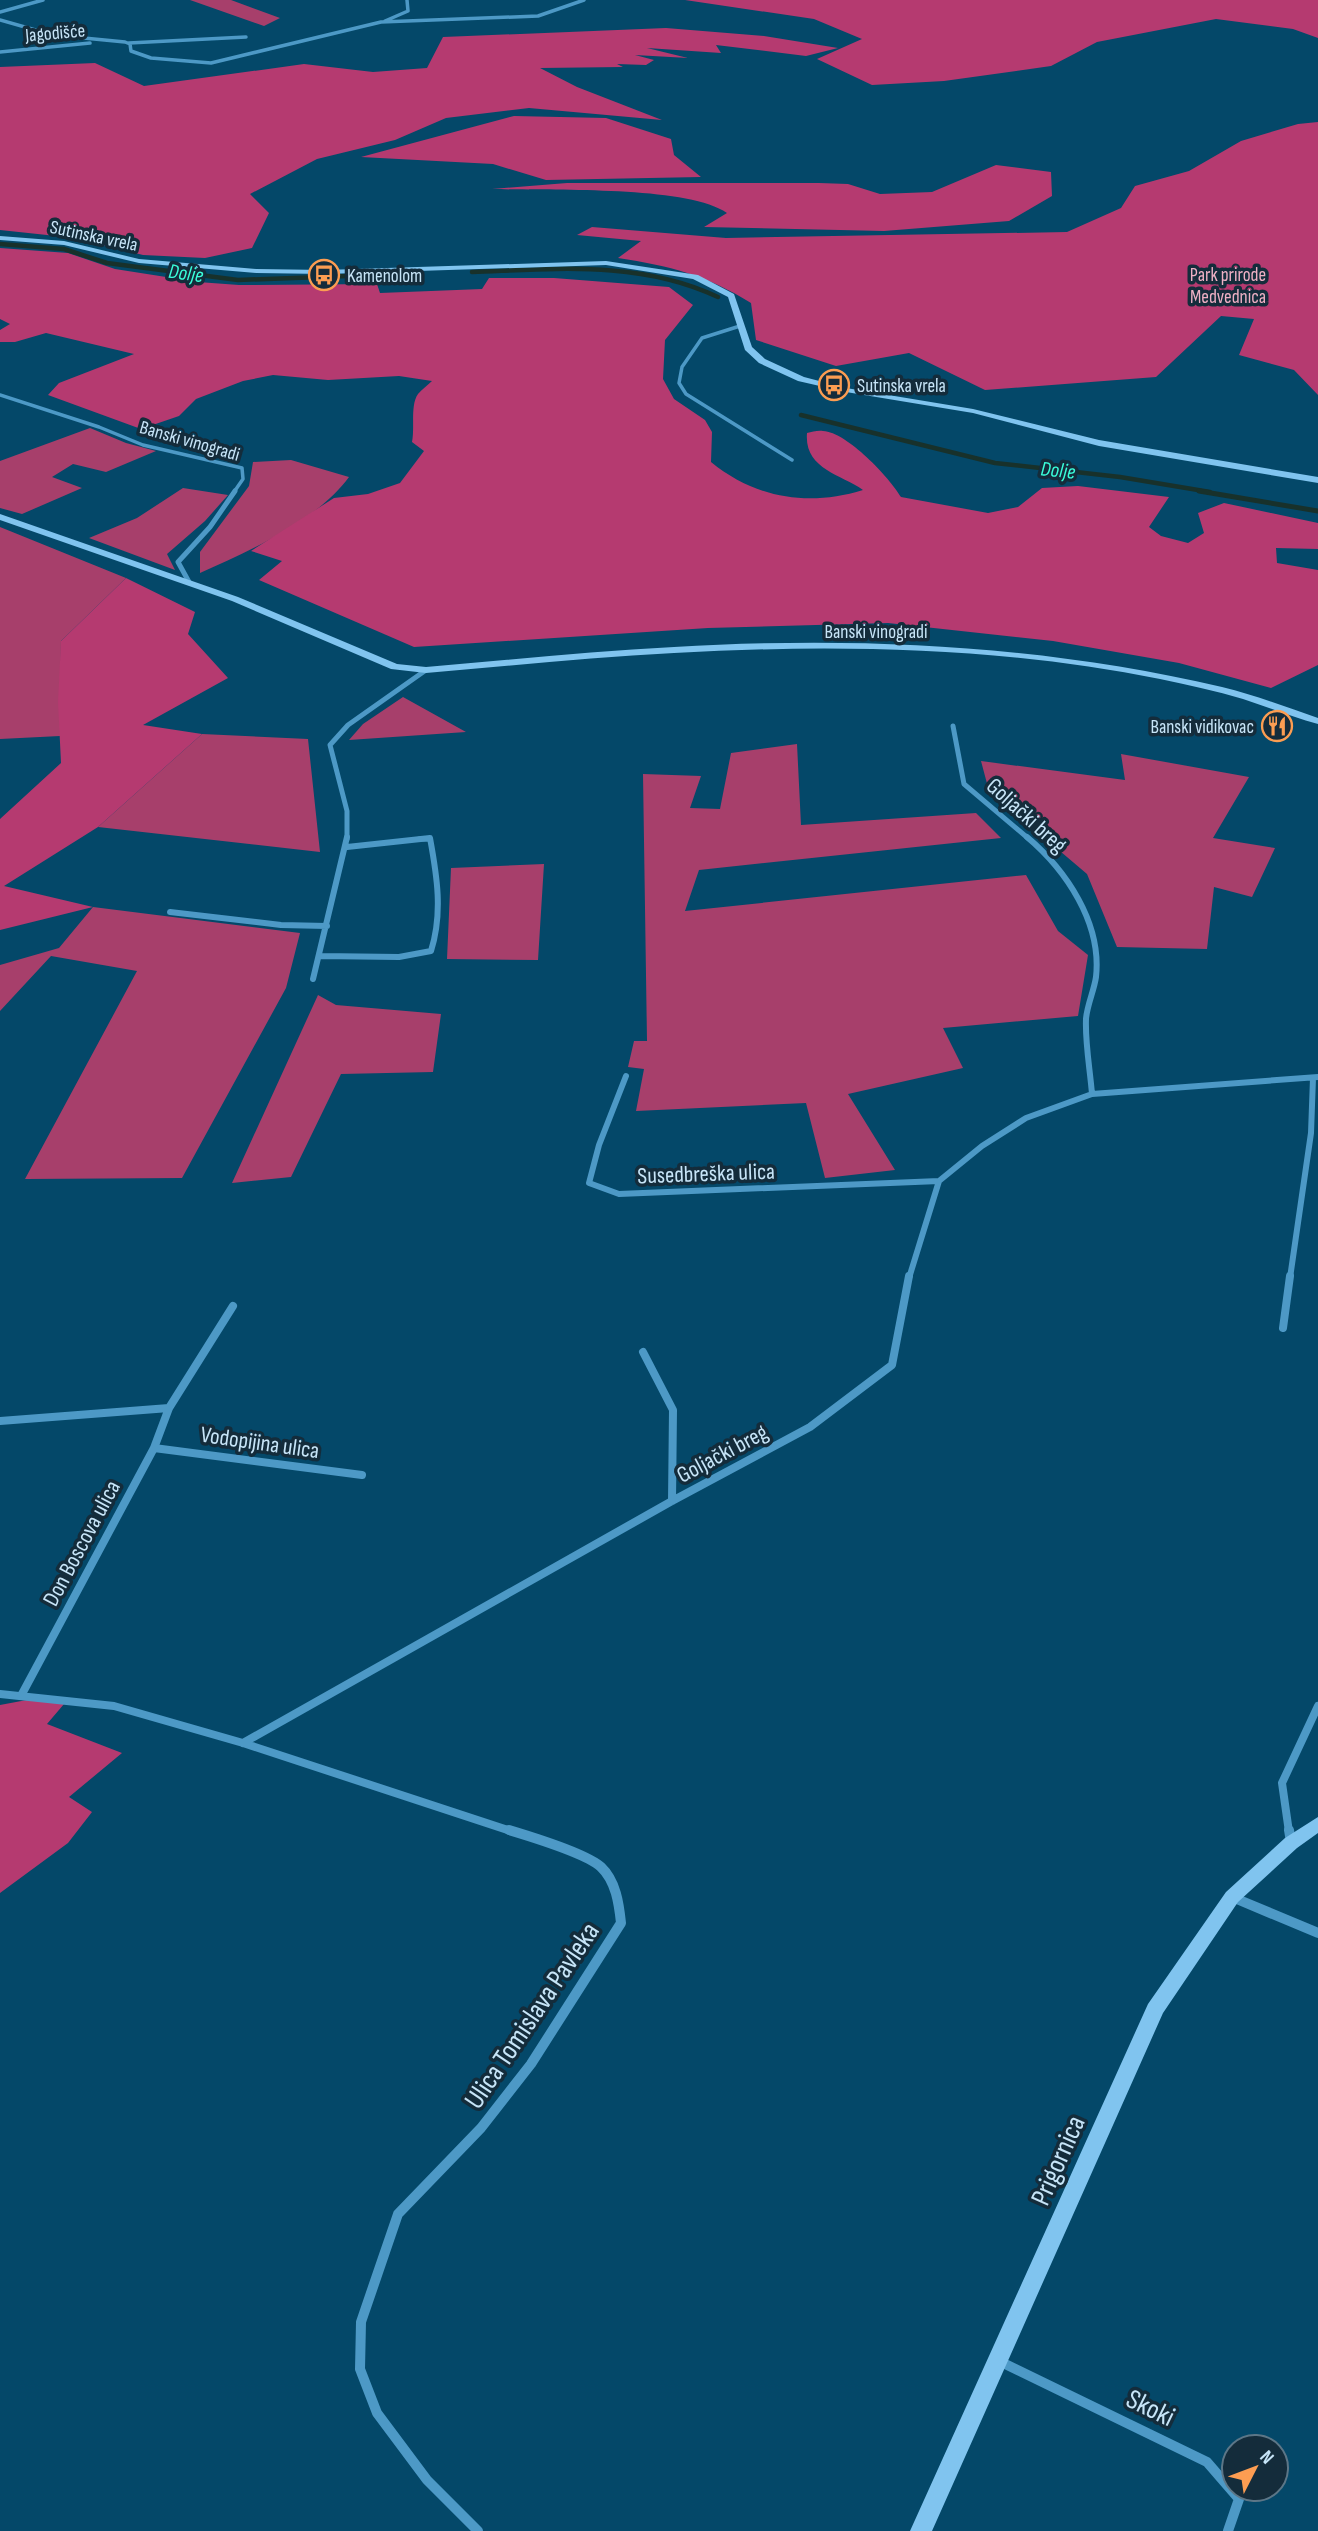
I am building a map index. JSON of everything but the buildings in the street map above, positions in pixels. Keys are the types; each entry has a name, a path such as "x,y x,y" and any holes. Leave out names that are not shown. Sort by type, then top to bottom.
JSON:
{"street":[{"path":"0,12 43,0"},
{"path":"129,43 131,51 151,58 211,63 381,22 408,11 407,0"},
{"path":"381,22 538,16 584,0"},
{"path":"0,20 54,35 129,43 246,37"},
{"name":"Jagodišće","path":"0,52 113,41"},
{"name":"Sutinska vrela","path":"0,238 50,241 139,261 256,271 339,272 570,262 635,265 683,274 714,285 731,296 738,310 740,326 748,348 778,371 821,385 952,407 1099,443 1318,480"},
{"path":"740,326 702,338 682,367 679,383 686,394 792,460"},
{"name":"Banski vinogradi","path":"0,395 99,427 143,445 242,468 243,479 228,502 178,562 189,582"},
{"name":"Banski vinogradi","path":"0,517 290,620 395,667 426,670 712,648 942,649 1063,661 1146,675 1224,691 1318,721"},
{"path":"313,979 347,847 347,811 330,745 348,725 426,670"},
{"name":"Goljački breg","path":"953,726 964,784 1050,857 1076,893 1094,944 1096,976 1086,1017 1092,1094"},
{"path":"320,956 399,957 431,951 436,940 437,877 430,838 347,847"},
{"path":"170,912 281,925 327,926"},
{"name":"Susedbreška ulica","path":"626,1076 599,1145 589,1183 620,1194 939,1181"},
{"path":"939,1181 982,1146 1026,1118 1092,1094 1316,1077 1311,1132 1283,1328"},
{"name":"Goljački breg","path":"243,1743 672,1501 810,1427 892,1364 911,1270 939,1181"},
{"name":"Don Boscova ulica","path":"22,1694 154,1447 169,1408 233,1307"},
{"path":"643,1352 673,1410 672,1501"},
{"path":"0,1421 169,1408"},
{"name":"Vodopijina ulica","path":"154,1447 362,1475"},
{"name":"Ulica Tomislava Pavleka","path":"0,1694 22,1694 114,1706 243,1743 549,1843 601,1867 618,1896 621,1923 531,2064 481,2128 398,2214 361,2322 360,2369 377,2413 427,2480 478,2531"},
{"path":"1291,1843 1282,1783 1318,1706"},
{"name":"Prigornica","path":"921,2531 1155,2009 1232,1897 1291,1843 1318,1825"},
{"path":"1232,1897 1318,1933"},
{"name":"Skoki","path":"999,2361 1207,2462 1239,2499 1228,2531"}],"shaded area":[{"path":"190,0 231,0 280,18 264,26"},
{"path":"90,428 126,443 156,451 106,472 73,464 52,477 82,488 22,514 0,508 0,461"},
{"path":"291,460 349,477 335,493 301,521 260,545 200,573 200,552 249,486 253,462"},
{"path":"183,488 228,495 205,521 167,554 175,570 89,538 137,518"},
{"path":"0,527 126,578 61,641 60,736 0,739"},
{"path":"403,697 466,732 349,740 363,724"},
{"path":"202,734 308,739 320,852 98,827"},
{"path":"797,744 801,825 976,813 1001,838 699,870 685,911 1026,875 1058,931 1088,955 1078,1016 943,1028 963,1068 848,1094 895,1170 825,1178 806,1103 636,1111 644,1069 628,1067 634,1041 647,1041 643,774 701,776 690,808 720,809 731,753"},
{"path":"1121,754 1249,777 1213,838 1275,848 1252,897 1214,887 1207,949 1117,947 1087,874 989,791 981,761 1125,780"},
{"path":"544,864 538,960 447,959 451,868"},
{"path":"93,907 300,933 286,988 182,1178 25,1179 137,971 51,956 0,1011 0,965 59,948"},
{"path":"318,995 336,1005 441,1014 433,1072 341,1074 291,1177 232,1183"}],"green space":[{"path":"685,0 1318,0 1318,38 1293,29 1216,19 1097,42 1051,66 944,81 872,85 817,59 862,39 814,19"},
{"path":"666,28 764,36 838,48 806,56 716,45 721,53 647,48 688,58 635,55 654,60 646,65 617,64 623,67 540,68 577,87 662,120 529,108 446,118 395,140 317,159 250,194 269,213 252,248 205,258 143,255 75,238 0,230 0,67 95,63 144,86 304,64 373,72 427,68 443,37"},
{"path":"514,116 606,118 671,139 674,155 701,177 546,180 493,164 361,157"},
{"name":"Park prirode Medvednica","path":"1318,122 1318,395 1294,370 1239,355 1254,319 1221,316 1156,377 985,390 909,353 836,366 756,340 751,303 719,285 671,268 618,258 641,241 577,235 592,227 726,238 1067,232 1121,208 1135,186 1189,171 1241,141 1298,124"},
{"path":"996,165 1051,172 1052,196 1009,221 884,231 704,227 727,213 707,204 649,194 492,189 567,183 819,183 848,184 880,194 932,192"},
{"path":"0,248 68,253 115,269 198,282 239,285 377,284 380,293 482,289 489,278 554,278 669,287 693,305 665,340 663,379 674,399 705,420 712,432 711,462 728,474 746,484 783,496 822,498 863,490 825,469 811,455 807,433 821,431 833,433 855,447 878,468 901,497 988,513 1018,507 1042,488 1078,486 1169,497 1149,527 1161,536 1188,543 1204,533 1198,513 1224,503 1318,523 1318,549 1276,548 1277,563 1318,570 1318,665 1271,688 1179,663 1053,641 888,623 708,628 414,647 259,580 282,561 251,551 334,498 368,494 400,483 424,451 412,442 413,410 418,394 432,381 399,376 328,380 273,375 243,381 196,399 179,416 141,429 48,395 59,383 134,354 46,333 15,342 0,342 0,330 10,324 0,319"},
{"path":"126,578 195,612 188,634 228,678 143,725 202,734 98,827 4,886 93,907 0,930 0,819 61,763 58,702 61,641"},
{"path":"32,1699 64,1704 47,1724 122,1753 69,1797 92,1812 68,1843 0,1893 0,1705"}],"waterway":[{"name":"Dolje","path":"0,244 64,249 107,263 238,280 375,275"},
{"name":"Dolje","path":"472,272 566,269 628,272 688,285 718,297"},
{"name":"Dolje","path":"801,415 995,463 1120,477 1210,492"},
{"name":"Dolje","path":"1199,491 1318,511"}],"place":[{"name":"Kamenolom","path":"324,275"},
{"name":"Sutinska vrela","path":"834,385"},
{"name":"Banski vidikovac","path":"1277,726"}]}
